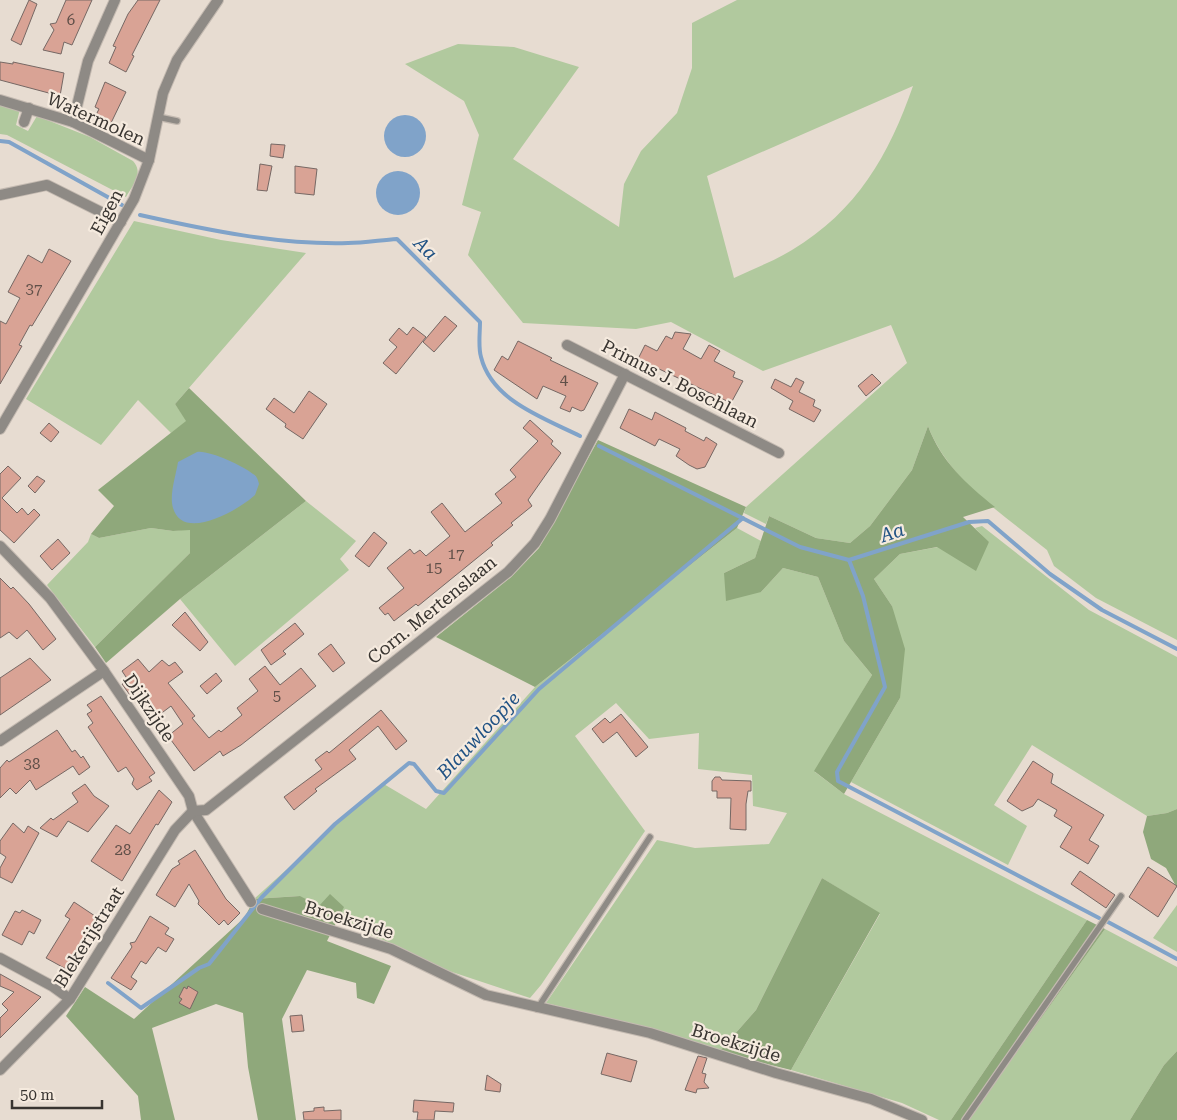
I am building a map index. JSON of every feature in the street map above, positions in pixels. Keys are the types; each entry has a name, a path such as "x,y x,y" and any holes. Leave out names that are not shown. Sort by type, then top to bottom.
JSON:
{"street":[{"path":"73,122 88,61 115,0"},
{"name":"Eigen","path":"0,429 134,199 149,160 163,93 177,60 218,0"},
{"name":"Watermolen","path":"0,100 73,122 149,160"},
{"name":"Watermolen","path":"24,122 29,108"},
{"path":"0,195 46,185 123,219"},
{"name":"Primus J. Boschlaan","path":"567,345 779,453"},
{"name":"Corn. Mertenslaan","path":"193,812 206,810 508,572 535,544 550,519 625,374"},
{"name":"Dijkzijde","path":"0,546 50,598 104,671 189,796 193,812 251,902"},
{"path":"0,742 104,671"},
{"name":"Blekerijstraat","path":"0,1070 70,999 175,830 193,812"},
{"name":"Broekzijde","path":"262,909 377,944 464,987 486,995 537,1009 650,1033 776,1073 871,1099 922,1120"},
{"path":"0,958 52,986 70,999"}],"lane":[{"path":"158,117 177,120"},
{"path":"537,1009 650,837"},
{"path":"965,1120 1121,896"}],"green space":[{"path":"737,0 1177,0 1177,640 1096,598 1054,566 1047,550 963,480 937,446 928,426 912,470 870,526 850,543 816,538 769,516 766,524 744,513 746,507 907,363 891,325 763,371 671,322 636,329 523,323 468,255 481,212 462,205 479,135 464,101 405,64 458,44 514,47 579,67 513,159 619,227 624,184 641,151 677,113 692,68 692,23","holes":["913,86 904,111 881,158 868,179 835,218 815,235 792,250 734,278 707,176"]},
{"path":"0,104 20,109 16,125 28,131 37,116 90,137 133,161 138,170 134,184 126,197 7,135 0,134"},
{"path":"134,221 221,240 306,253 175,404 187,421 171,433 138,400 101,445 26,399"},
{"path":"189,388 306,501 180,599 106,663 95,647 190,553 190,530 173,531 151,528 99,538 91,534 114,506 98,490 186,421 175,404"},
{"path":"928,426 933,439 955,471 995,507 963,517 989,542 976,571 937,547 900,554 874,579 892,606 905,649 900,698 844,794 814,771 872,675 844,641 818,577 783,568 761,592 726,601 724,573 755,558 769,516 816,538 850,543 870,526 912,470"},
{"path":"598,440 746,507 737,528 535,687 436,637 511,577 539,548"},
{"path":"306,501 356,541 340,559 349,570 235,666 180,599"},
{"path":"982,526 1089,610 1177,657 1177,809 1167,813 1147,816 1032,745 994,805 1027,826 1008,865 851,782 900,698 892,606 874,579 900,554 938,547 989,543 975,528"},
{"path":"151,528 173,531 190,529 190,553 95,647 47,585 88,542 91,534 99,538"},
{"path":"737,528 761,541 755,558 724,573 761,592 783,568 818,577 844,641 872,675 815,772 844,794 1087,920 951,1120 939,1120 902,1103 791,1070 880,914 822,878 756,1010 719,1052 652,1029 546,1003 657,840 695,848 769,844 787,813 753,806 752,775 698,769 699,733 649,739 616,703 575,736 645,831 541,985 530,998 446,970 398,946 336,921 343,907 319,907 299,896 254,899 382,783 426,809 535,687"},
{"path":"1177,809 1177,888 1166,868 1151,859 1143,832 1147,816 1167,813"},
{"path":"822,878 880,913 791,1070 719,1052 756,1010"},
{"path":"330,894 344,907 327,941 391,966 374,1004 357,998 356,983 307,970 282,1019 296,1120 258,1120 248,1067 243,1013 216,1004 152,1028 175,1120 141,1120 138,1096 66,1016 85,987 134,1019 245,917 254,899 300,896 319,906"},
{"path":"1177,905 1177,952 1153,938"},
{"path":"1087,920 1105,929 968,1120 951,1120"},
{"path":"1105,929 1177,967 1177,1051 1164,1065 1130,1120 968,1120"},
{"path":"1177,1051 1177,1120 1130,1120 1164,1065"}],"water":[{"path":"409,115 417,118 423,124 426,136 423,148 417,154 401,157 393,154 387,148 384,132 387,124 393,118"},
{"path":"398,171 410,175 416,181 420,193 416,205 410,211 398,215 386,211 380,205 376,193 380,181 386,175"},
{"path":"197,452 209,453 226,459 254,475 259,484 255,495 237,508 212,520 188,523 179,518 172,503 173,485 178,462"}],"building":[{"path":"29,0 37,4 21,45 11,40"},
{"path":"66,0 92,0 72,45 64,42 61,54 43,50 54,30 50,24 56,23"},
{"path":"138,0 160,0 132,55 134,56 126,72 109,63 116,47 113,46 128,14"},
{"path":"0,62 13,64 13,62 64,73 60,96 0,80"},
{"path":"105,82 126,92 111,123 96,115 99,109 95,107"},
{"path":"271,144 285,145 283,158 270,156"},
{"path":"260,164 272,166 267,191 257,190"},
{"path":"295,166 317,169 314,195 295,193"},
{"path":"49,249 71,261 32,326 30,325 19,345 22,346 0,384 0,321 6,324 20,298 8,292 28,255 42,263"},
{"path":"445,316 457,326 434,352 423,342"},
{"path":"413,327 426,337 396,374 383,363 397,347 389,340 399,328 407,335"},
{"path":"675,332 691,334 683,349 701,359 709,345 720,351 714,361 735,372 733,377 743,381 731,403 638,359 645,345 657,351 666,336 672,339"},
{"path":"518,341 552,358 550,360 598,383 584,410 581,411 572,407 570,412 560,408 566,396 543,386 537,399 494,370 502,356 508,360"},
{"path":"872,374 881,383 866,396 858,386"},
{"path":"796,378 804,382 799,392 815,400 813,406 821,410 814,422 789,409 793,401 771,388 775,379 791,387"},
{"path":"309,391 327,404 303,439 285,427 286,424 266,409 274,398 294,413"},
{"path":"629,409 652,420 655,412 686,428 685,431 704,441 706,437 717,444 705,467 697,469 689,465 676,456 680,449 659,439 655,446 620,428"},
{"path":"530,420 553,441 551,444 561,453 528,500 532,506 491,543 493,545 418,606 416,604 394,621 388,613 385,615 379,608 404,588 387,568 410,549 414,554 420,550 426,556 450,536 431,512 442,503 465,532 502,503 495,494 516,477 510,470 538,441 523,428"},
{"path":"49,423 59,432 51,442 40,433"},
{"path":"8,466 21,478 2,498 17,513 22,508 28,515 34,509 40,515 14,543 0,530 0,474"},
{"path":"37,476 45,481 35,493 28,486"},
{"path":"374,532 387,543 369,567 355,556"},
{"path":"58,539 70,553 52,570 40,556"},
{"path":"0,578 11,589 13,587 29,604 56,639 43,650 27,630 17,639 9,632 0,638"},
{"path":"185,612 208,642 200,651 172,625"},
{"path":"295,623 304,634 283,651 286,654 271,665 261,650"},
{"path":"331,644 345,663 333,672 318,654"},
{"path":"30,658 51,680 0,715 0,678"},
{"path":"138,659 149,672 162,660 169,666 175,662 183,672 168,683 195,716 192,718 209,738 219,730 221,732 242,715 237,708 258,691 249,679 265,666 280,685 301,668 316,686 241,745 223,756 220,751 194,771 168,736 183,724 171,706 159,715 144,696 135,702 122,684 128,680 122,671"},
{"path":"216,673 222,681 207,694 200,686"},
{"path":"101,696 155,773 149,777 152,781 137,790 132,784 134,779 126,767 118,772 88,727 93,723 87,714 92,711 87,705"},
{"path":"381,710 407,741 396,750 378,726 349,750 356,759 315,789 317,791 294,810 284,797 322,769 315,760 327,751 329,753"},
{"path":"621,714 648,747 636,757 617,732 603,743 592,729 605,718 610,723"},
{"path":"57,730 72,752 75,750 81,758 83,756 90,767 79,775 73,766 36,790 30,780 16,794 10,788 0,798 0,768 7,760 9,762"},
{"path":"1033,761 1053,774 1051,783 1104,815 1089,840 1099,846 1088,864 1060,847 1072,827 1054,816 1057,810 1038,799 1033,806 1022,811 1007,801"},
{"path":"715,777 720,777 722,780 751,781 751,791 748,791 746,804 746,830 730,829 731,798 717,798 717,791 712,791 712,781"},
{"path":"85,784 94,796 109,806 88,832 68,821 57,837 40,828 51,818 53,820 78,802 72,793"},
{"path":"159,790 172,802 158,825 156,824 122,881 91,861 116,825 130,834"},
{"path":"13,823 24,833 28,826 39,833 12,883 0,877 0,868 6,857 0,853 0,841"},
{"path":"195,850 226,899 240,913 228,925 224,920 219,925 198,904 199,901 189,884 175,907 156,895 172,869 180,864 178,861"},
{"path":"1148,867 1177,886 1158,917 1129,897"},
{"path":"1080,871 1115,895 1106,908 1071,884"},
{"path":"74,902 98,918 66,969 46,958 70,919 65,916"},
{"path":"22,910 41,920 34,934 29,931 22,945 2,935 15,911 20,913"},
{"path":"150,916 169,928 165,934 174,939 166,952 158,947 146,964 141,961 131,977 137,981 131,990 111,978 132,947 130,943 135,942"},
{"path":"0,974 41,997 0,1038 0,1018 8,1010 2,1004 14,992 0,986"},
{"path":"188,986 198,992 190,1009 179,1003 182,999 179,997 184,987 187,989"},
{"path":"302,1015 304,1031 292,1032 290,1016"},
{"path":"607,1053 637,1061 631,1082 601,1074"},
{"path":"698,1056 707,1058 702,1073 706,1074 704,1082 709,1088 697,1089 696,1093 685,1090"},
{"path":"487,1075 501,1084 500,1092 485,1090"},
{"path":"414,1100 454,1103 453,1112 435,1111 434,1120 417,1120 418,1112 413,1112"},
{"path":"324,1107 324,1111 341,1110 341,1120 304,1120 303,1112 314,1111 314,1108"}],"waterway":[{"name":"Aa","path":"0,141 9,142 122,205"},
{"name":"Aa","path":"140,215 217,231 296,242 354,243 397,239 480,322 479,344 481,357 487,372 496,385 521,406 580,436"},
{"name":"Aa","path":"599,446 800,547 849,560 969,522 988,521 1050,574 1102,610 1177,649"},
{"name":"Blauwloopje","path":"108,983 141,1008 199,968 209,964 262,897 335,824 409,763 414,764 436,791 444,793 539,689 743,518"},
{"path":"849,560 863,596 885,687 837,772 838,781 1099,918"},
{"path":"1108,922 1177,959"}]}
